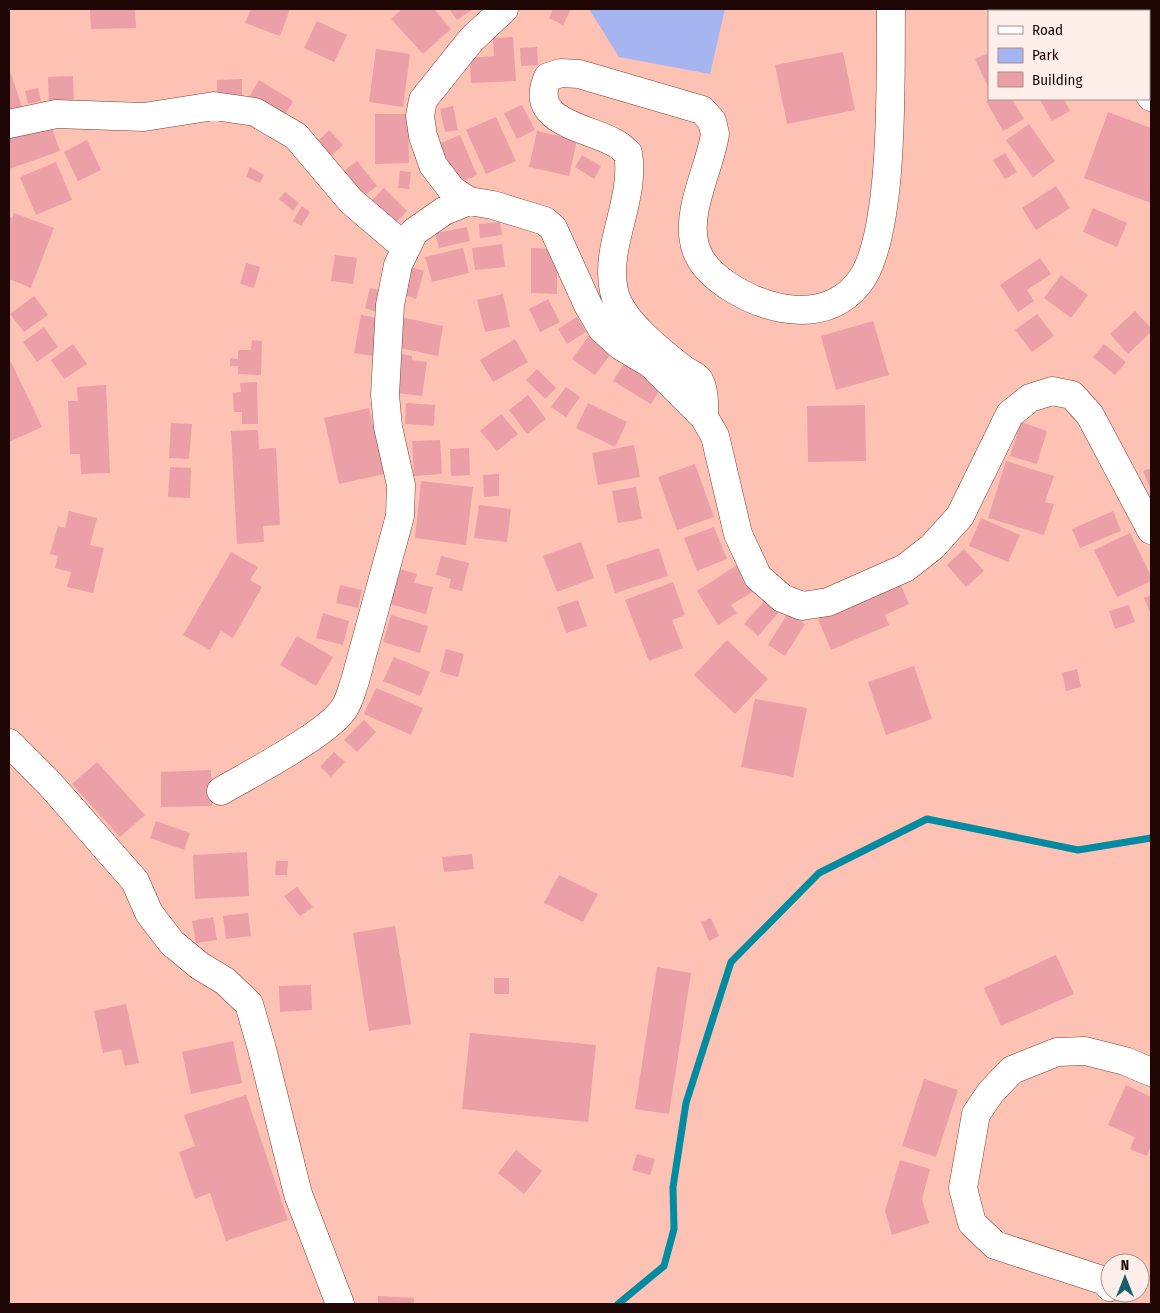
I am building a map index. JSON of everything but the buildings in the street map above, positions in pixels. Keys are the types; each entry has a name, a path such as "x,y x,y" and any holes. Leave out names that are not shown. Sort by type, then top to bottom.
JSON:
{"street":[{"path":"504,9 471,40 423,100 420,116 423,136 433,165 452,190 469,201 493,205 545,221 553,228 588,305 602,329 621,346 651,364 704,417 716,436 738,534 758,577 782,598 802,606 828,602 905,568 932,547 960,516 1010,414 1030,398 1052,391 1072,395 1090,415 1151,530"},
{"path":"704,417 704,396 698,379 684,370 628,319 614,292 611,266 631,170 628,153 616,143 552,114 544,102 548,77 561,73 579,74 702,110 712,121 715,134 693,218 694,242 702,260 713,276 745,297 766,305 795,311 814,309 838,302 859,284 876,249 887,171 891,9"},
{"path":"9,124 56,114 144,117 214,106 256,112 296,136 351,201 406,248"},
{"path":"221,791 301,743 334,720 345,707 355,681 400,516 401,485 388,427 385,395 385,361 390,305 398,265 414,232 444,211 469,201"},
{"path":"9,743 50,784 135,881 149,913 172,943 200,966 225,981 249,1004 262,1048 298,1194 340,1304"},
{"path":"1100,1279 995,1245 972,1223 963,1188 976,1114 991,1092 1012,1070 1057,1052 1085,1050 1125,1061 1151,1072"}],"green space":[{"path":"589,9 725,9 710,74 619,57"}],"waterway":[{"path":"618,1304 664,1266 674,1229 673,1187 686,1103 731,962 819,873 927,819 1078,850 1151,838"}]}
